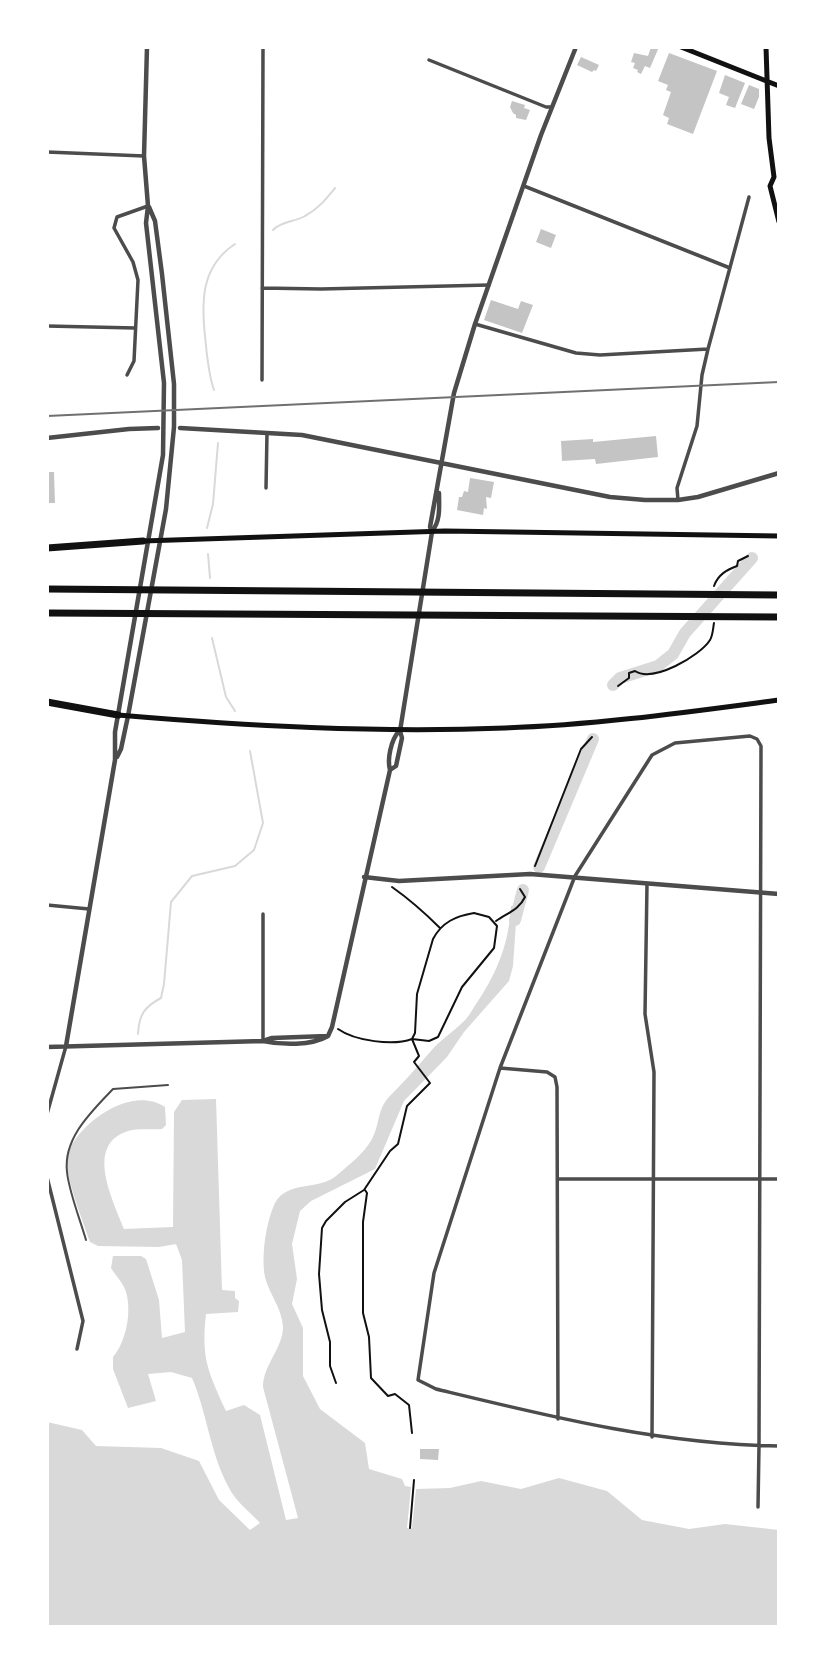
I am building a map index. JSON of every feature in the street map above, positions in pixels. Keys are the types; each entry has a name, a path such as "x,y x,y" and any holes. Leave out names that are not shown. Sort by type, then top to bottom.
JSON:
{"highway":[{"path":"47,548 146,541"},
{"path":"47,589 779,595"},
{"path":"47,613 779,617"},
{"path":"47,702 118,715"}],"main road":[{"path":"681,47 779,86"},
{"path":"766,47 769,138 776,180 770,186 779,222"},
{"path":"146,541 432,532 779,536"},
{"path":"118,715 241,726 400,731 602,722 779,700"}],"street":[{"path":"48,1112 66,1046 116,760 115,732 163,455 164,383 146,223 148,206 144,156 147,47"},
{"path":"262,380 263,47"},
{"path":"47,1047 262,1041 272,1038 328,1036 390,770 388,765 394,737 400,731 432,532 431,517 439,488 454,393 475,324 576,47"},
{"path":"429,60 546,107 552,107"},
{"path":"47,152 144,156"},
{"path":"524,186 730,268"},
{"path":"678,499 677,488 697,426 702,375 708,349 749,197"},
{"path":"127,375 134,361 137,271 114,228 117,217 148,206"},
{"path":"116,760 128,716 160,540 172,454 174,384 155,221 148,206"},
{"path":"262,288 489,285"},
{"path":"475,324 576,353 614,354 708,349"},
{"path":"47,326 135,328"},
{"path":"47,438 158,428"},
{"path":"180,428 267,431 334,440 610,496 645,500 698,497 779,474"},
{"path":"266,488 267,431"},
{"path":"758,1507 759,1446 759,891 761,747 757,739 750,736 675,743 652,755 575,876 500,1068 434,1273 418,1380 436,1389 558,1419 652,1437 759,1446 779,1446"},
{"path":"365,877 399,881 530,874 779,894"},
{"path":"647,882 645,1014 654,1072 652,1437"},
{"path":"47,905 89,909"},
{"path":"262,915 262,1041"},
{"path":"500,1068 547,1072 555,1077 559,1179 558,1419"},
{"path":"47,1177 83,1321 77,1349"},
{"path":"559,1179 779,1179"}],"lane":[{"path":"86,1240 66,1172 68,1148 81,1125 113,1089 168,1085"}],"path":[{"path":"716,590 712,590 719,576 748,556"},
{"path":"618,686 629,678 629,673 635,671 646,674 676,667 710,640 718,617"},
{"path":"535,866 581,750 592,737"},
{"path":"391,886 440,928"},
{"path":"494,922 523,902 525,897 520,889"},
{"path":"336,1383 330,1366 330,1342 322,1310 320,1242 326,1221 345,1202 364,1190 390,1151 398,1144 407,1106 430,1083 414,1062 419,1056 412,1039 415,1033 417,994 433,939 440,928 452,918 474,913 489,917 494,922 497,933 494,948 462,987 438,1037 429,1041 412,1039 398,1044 349,1035 338,1029"},
{"path":"364,1190 367,1193 363,1222 363,1313 369,1338 371,1378 388,1396 396,1394 408,1405 412,1433"},
{"path":"410,1528 414,1480"}],"shaded area":[{"path":"511,906 523,908 516,922 513,966 509,981 464,1032 447,1057 404,1101 375,1169 311,1201 300,1211 292,1244 297,1279 292,1304 303,1328 303,1376 320,1409 365,1443 369,1469 402,1479 405,1486 411,1487 407,1528 412,1528 416,1489 450,1488 481,1481 521,1489 559,1478 607,1491 642,1520 689,1529 725,1524 779,1530 779,1627 47,1627 47,1422 82,1430 96,1446 161,1448 199,1461 219,1500 250,1530 260,1523 242,1506 228,1486 192,1378 171,1372 148,1374 156,1401 128,1408 113,1369 113,1357 124,1335 128,1317 128,1300 122,1283 111,1268 113,1256 141,1256 146,1259 159,1300 162,1338 185,1332 182,1260 176,1244 159,1247 98,1246 90,1242 68,1171 66,1161 69,1149 90,1123 114,1107 140,1100 165,1107 166,1125 162,1129 132,1130 115,1138 107,1148 104,1161 109,1189 124,1229 173,1227 174,1112 182,1100 216,1099 222,1290 235,1291 235,1298 239,1301 238,1312 206,1314 205,1354 226,1411 244,1405 260,1415 286,1520 298,1518 263,1387 266,1371 280,1342 283,1327 264,1269 265,1239 272,1211 275,1203 287,1191 329,1181 368,1145 385,1102 435,1047 465,1020 485,990 505,944"}],"building":[{"path":"651,47 659,47 650,68 645,66 641,74 633,68 635,63 631,62 634,53 648,56"},
{"path":"669,53 717,71 693,134 667,124 669,118 663,115 671,92 666,90 668,85 658,81"},
{"path":"581,57 599,65 596,71 592,72 577,65"},
{"path":"725,75 745,83 735,108 726,105 729,97 719,93"},
{"path":"749,85 759,89 754,109 741,104"},
{"path":"512,101 525,105 524,108 530,110 526,120 516,118 510,107"},
{"path":"541,229 556,235 551,248 536,242"},
{"path":"491,300 518,309 521,301 533,305 522,333 484,320"},
{"path":"656,436 658,457 596,464 595,459 562,461 561,441 593,439 593,442"},
{"path":"47,472 54,472 55,503 47,503"},
{"path":"470,478 494,482 491,498 486,497 487,509 484,508 483,515 457,510 459,497 462,497 464,491 468,492"},
{"path":"420,1449 439,1449 438,1460 420,1459"}],"waterway":[{"path":"273,230 310,213 335,188"},
{"path":"214,390 206,350 204,296 206,284 216,262 235,244"},
{"path":"207,528 213,504 218,443"},
{"path":"208,554 210,578"},
{"path":"613,685 620,678 658,666 673,654 685,633 752,558"},
{"path":"212,638 226,697 235,711"},
{"path":"539,867 593,739"},
{"path":"138,1034 144,1012 161,998 171,902 192,876 235,866 254,850 263,823 250,751"},
{"path":"515,920 523,890"}],"railway":[{"path":"47,416 779,382"}]}
